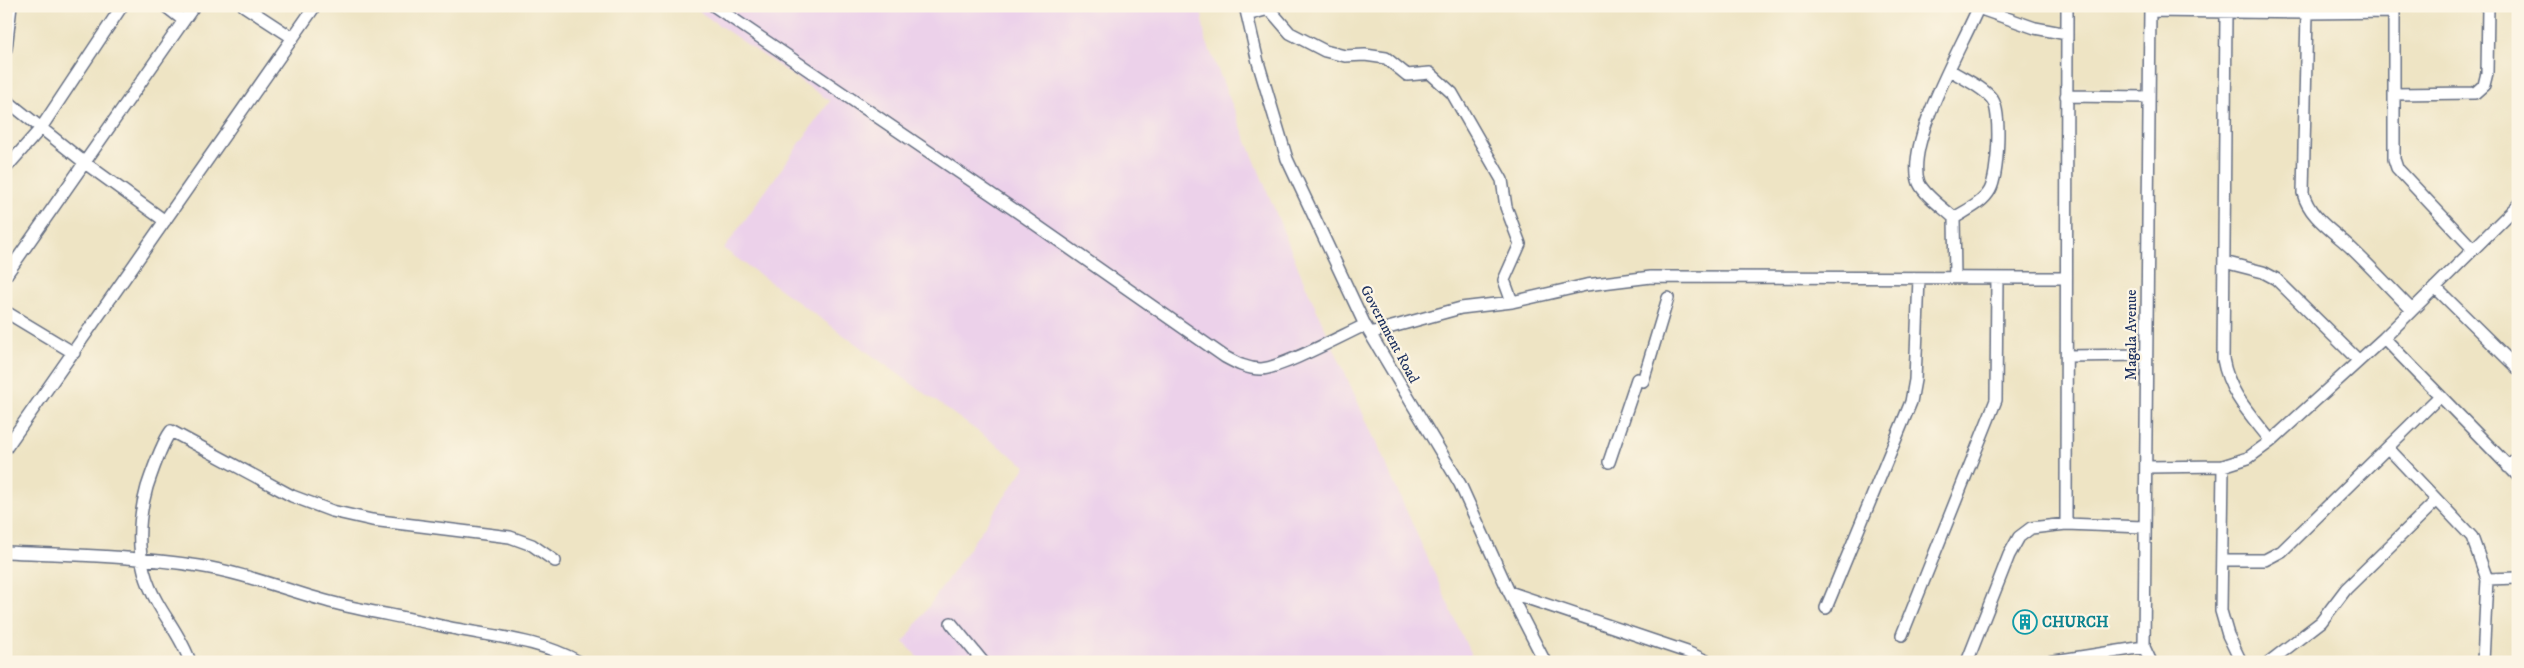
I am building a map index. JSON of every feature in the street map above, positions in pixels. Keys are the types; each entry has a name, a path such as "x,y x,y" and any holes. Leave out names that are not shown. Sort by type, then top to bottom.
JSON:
{"street":[{"path":"6,49 11,6"},
{"path":"6,168 41,128 122,6"},
{"path":"165,6 184,20"},
{"path":"6,275 194,6"},
{"path":"244,6 293,38"},
{"path":"6,448 315,6"},
{"path":"714,6 1027,219 1225,357 1242,366 1262,369 1367,329 1461,308 1512,302 1586,285 1651,278 2065,278"},
{"path":"2066,524 2067,6"},
{"path":"2394,94 2475,94 2484,85 2487,72 2488,6"},
{"path":"1955,277 1954,218 1927,194 1919,183 1917,164 1922,135 1932,108 1978,7 2034,28 2067,34"},
{"path":"2150,9 2226,13 2307,13 2394,9 2394,159 2397,168 2473,249"},
{"name":"Magala Avenue","path":"2150,9 2145,355 2146,467 2143,526 2144,648 2151,662"},
{"path":"1246,11 1271,11 1290,33 1325,51 1346,56 1365,55 1386,58 1407,75 1430,73 1448,87 1502,180 1506,207 1520,244 1504,280 1512,302"},
{"name":"Government Road","path":"1246,11 1258,62 1287,159 1367,329 1460,484 1509,592 1545,662"},
{"path":"2226,13 2223,359 2226,378 2234,393 2270,441"},
{"path":"2307,13 2302,193 2306,205 2411,309"},
{"path":"1950,70 1983,90 1993,100 1997,112 1995,174 1991,189 1982,200 1954,218"},
{"path":"2066,96 2148,97"},
{"path":"6,100 86,163 165,221"},
{"path":"2146,467 2223,466 2248,458 2270,441 2384,338 2411,309 2518,205"},
{"path":"2224,262 2263,272 2276,279 2358,360"},
{"path":"1826,608 1911,402 1915,380 1919,278"},
{"path":"1902,635 1996,400 1997,278"},
{"path":"2435,287 2518,369"},
{"path":"1609,462 1668,298"},
{"path":"6,312 74,352"},
{"path":"2384,338 2518,476"},
{"path":"2067,356 2145,355"},
{"path":"2222,560 2265,560 2282,551 2440,396"},
{"path":"190,662 178,634 156,600 141,560 139,523 141,508 150,478 169,433 173,431 262,481 292,496 332,511 372,520 510,537 532,546 555,560"},
{"path":"2388,448 2472,537 2488,579 2482,662"},
{"path":"2508,467 2518,456"},
{"path":"2223,466 2221,611 2228,635 2241,662"},
{"path":"2269,662 2321,622 2346,590 2438,500"},
{"path":"1967,662 2013,546 2019,537 2031,528 2066,524 2143,526"},
{"path":"6,552 141,560 199,566 258,579 329,602 397,615 466,632 536,645 561,652 579,662"},
{"path":"2488,579 2518,578"},
{"path":"1509,592 1687,652 1709,662"},
{"path":"951,623 983,662"},
{"path":"2048,662 2144,648"}],"shaded area":[{"path":"691,6 1201,6 1205,38 1302,277 1474,662 922,662 904,642 1026,466 724,249 830,101"}],"place":[{"name":"CHURCH","path":"2025,622"}]}
